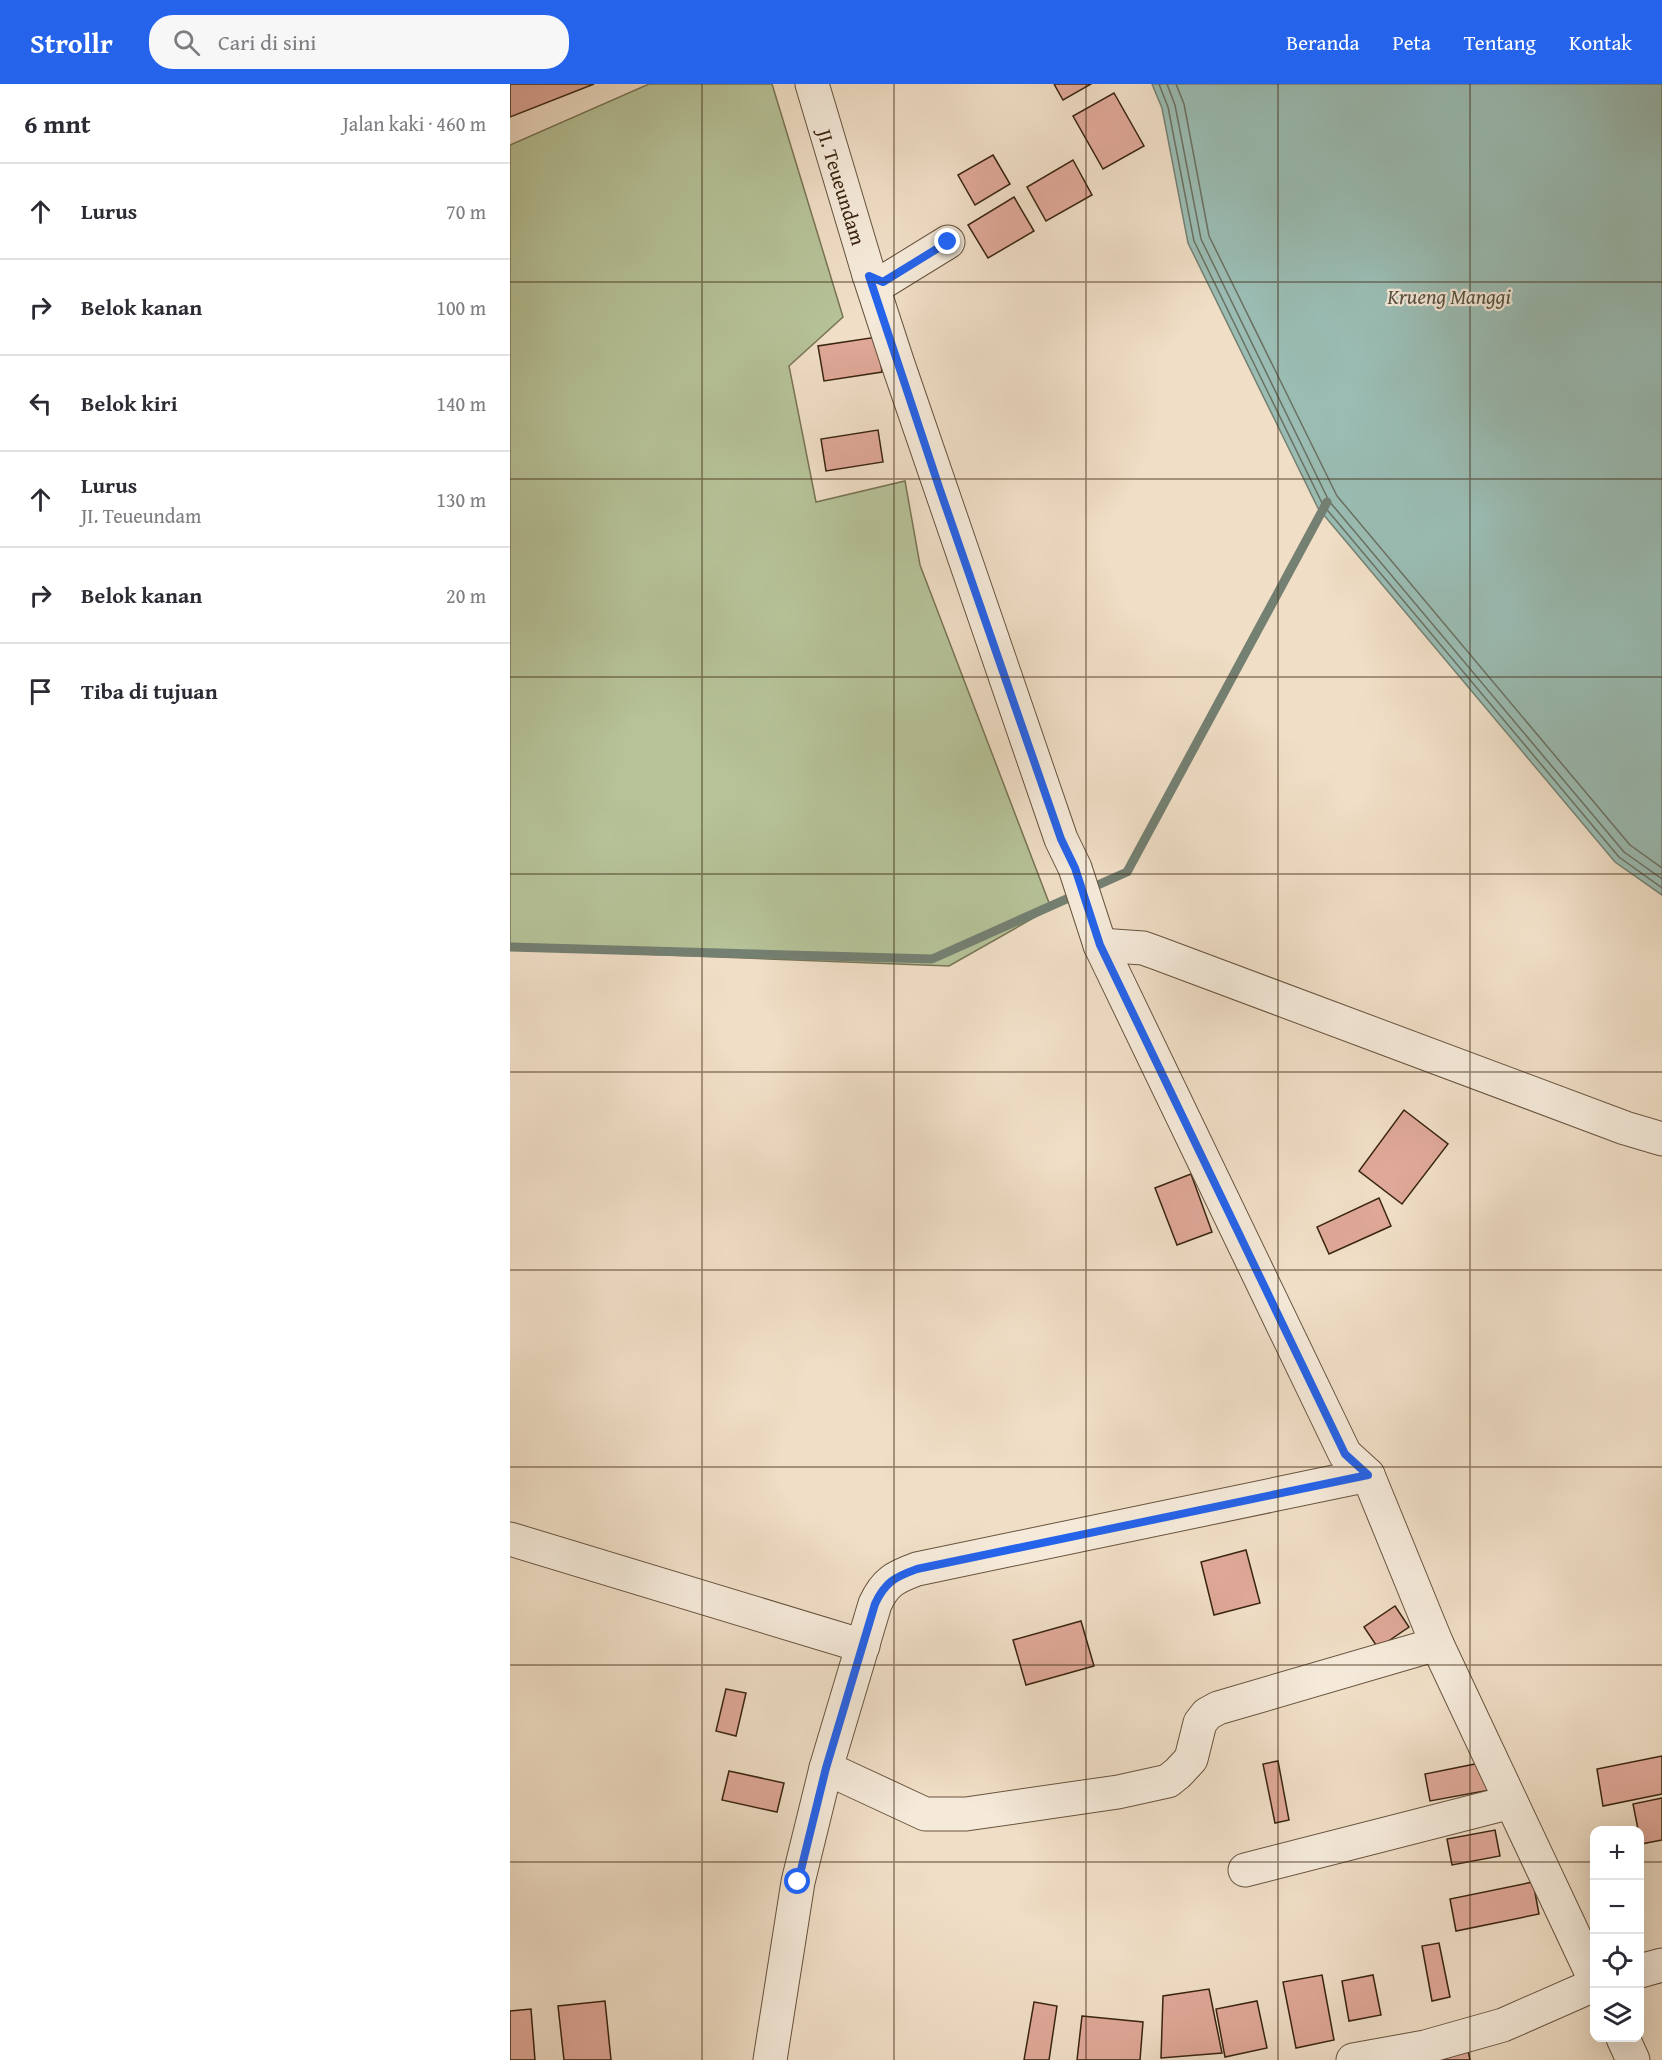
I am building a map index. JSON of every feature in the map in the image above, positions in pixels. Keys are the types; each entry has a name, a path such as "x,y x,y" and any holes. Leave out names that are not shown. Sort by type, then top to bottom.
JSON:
{"street":[{"name":"JI. Teueundam","path":"812,84 885,276 940,490 1037,772 1061,839 1075,868 1100,945 1345,1454 1368,1475"},
{"path":"885,276 948,242"},
{"path":"1100,945 1143,948 1625,1128 1662,1139"},
{"path":"770,2060 798,1882 826,1768 875,1604 882,1590 890,1582 917,1569 1368,1475 1437,1644 1590,1970"},
{"path":"510,1539 863,1646"},
{"path":"826,1768 925,1814 966,1814 1119,1792 1168,1781 1178,1773 1191,1759 1200,1723 1207,1713 1437,1644"},
{"path":"1245,1870 1511,1802"},
{"path":"1644,1970 1662,1965"},
{"path":"1353,2060 1425,2047 1503,2025 1590,1987"},
{"path":"1625,2042 1633,2060"}],"green space":[{"path":"649,84 772,84 843,317 789,366 816,502 905,481 920,565 1051,908 949,966 510,949 510,145"}],"water":[{"name":"Krueng Manggi","path":"1152,84 1662,84 1662,895 1615,862 1318,508 1188,243 1162,108"}],"building":[{"path":"510,84 594,84 510,117"},
{"path":"1054,84 1091,84 1063,100"},
{"path":"1114,93 1144,146 1103,169 1073,116"},
{"path":"993,155 1010,184 975,205 958,175"},
{"path":"1073,160 1092,195 1046,221 1027,187"},
{"path":"1014,197 1034,231 988,258 968,225"},
{"path":"877,337 882,372 824,381 818,346"},
{"path":"878,430 883,462 826,471 821,439"},
{"path":"1404,1110 1448,1144 1402,1204 1359,1171"},
{"path":"1191,1174 1212,1232 1177,1245 1155,1188"},
{"path":"1379,1198 1391,1226 1329,1254 1317,1227"},
{"path":"1246,1550 1260,1603 1214,1615 1201,1562"},
{"path":"1395,1606 1409,1627 1378,1648 1364,1627"},
{"path":"1081,1621 1094,1666 1026,1685 1013,1640"},
{"path":"726,1689 746,1693 736,1736 716,1731"},
{"path":"1662,1756 1662,1794 1603,1806 1597,1769"},
{"path":"1278,1761 1289,1820 1275,1823 1263,1764"},
{"path":"1485,1762 1490,1790 1430,1801 1425,1774"},
{"path":"729,1771 784,1783 777,1812 722,1800"},
{"path":"1662,1798 1662,1840 1644,1843 1644,1826 1637,1826 1633,1804"},
{"path":"1495,1830 1500,1856 1452,1865 1447,1839"},
{"path":"1533,1882 1539,1914 1456,1931 1450,1899"},
{"path":"1439,1943 1450,1997 1432,2001 1422,1946"},
{"path":"1322,1975 1334,2040 1296,2048 1283,1982"},
{"path":"1373,1975 1381,2015 1349,2021 1342,1981"},
{"path":"1209,1989 1222,2053 1161,2058 1163,1996"},
{"path":"605,2001 611,2060 564,2060 558,2006"},
{"path":"1257,2001 1267,2048 1225,2057 1216,2009"},
{"path":"1034,2002 1057,2006 1049,2060 1024,2060"},
{"path":"531,2009 535,2060 510,2060 510,2011"},
{"path":"1082,2016 1143,2022 1140,2060 1077,2060"},
{"path":"1468,2050 1470,2060 1442,2060 1441,2055"}],"waterway":[{"path":"510,947 932,959 1127,872 1327,502"}],"route":[{"path":"798,1882 826,1768 875,1604 882,1590 890,1582 917,1569 1368,1475 1345,1454 1100,945 1075,868 1061,839 940,490 869,276 883,282 948,242"}]}
